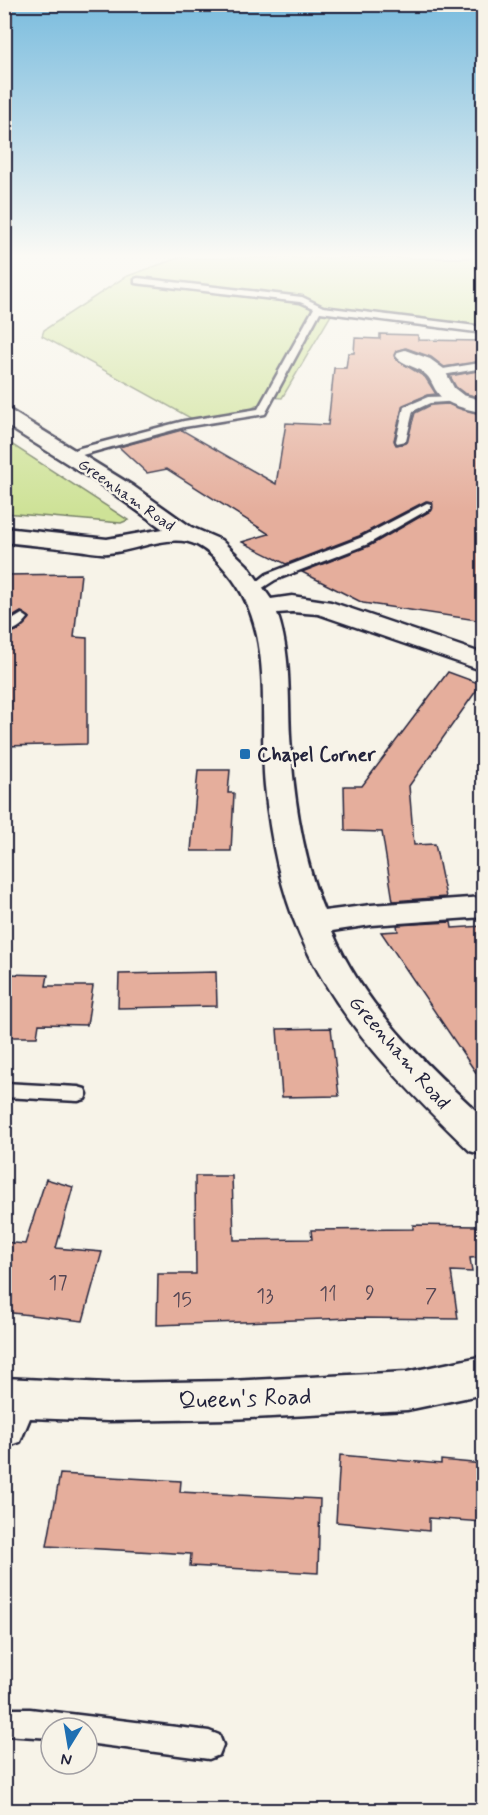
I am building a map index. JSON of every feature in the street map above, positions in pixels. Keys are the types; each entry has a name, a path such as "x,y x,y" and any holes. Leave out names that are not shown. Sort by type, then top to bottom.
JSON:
{"street":[{"path":"405,356 423,363 437,373 446,391 456,399 483,407"},
{"name":"Greenham Road","path":"4,415 71,455 183,532 205,540 230,562 258,599 276,669 276,748 283,816 297,880 318,939 346,989 380,1034 428,1089 483,1141"},
{"path":"4,535 107,546 183,532"},
{"path":"258,599 322,608 483,663"},
{"path":"312,923 371,915 483,907"},
{"name":"Queen's Road","path":"8,1408 108,1402 231,1400 396,1392 483,1375"}],"lane":[{"path":"71,455 184,424 261,412 279,386 298,343"},
{"path":"437,373 480,366"},
{"path":"401,441 408,409 428,400 456,399"},
{"path":"258,599 271,577 364,541 427,506"},
{"path":"4,629 10,628 22,618"},
{"path":"4,1090 78,1094"},
{"path":"4,1722 39,1723"},
{"path":"99,1731 209,1745"}],"green space":[{"path":"54,343 315,343 282,398 270,397 248,411 194,420"},
{"path":"4,440 128,520 121,523 5,513"}],"building":[{"path":"355,343 483,343 483,362 444,367 431,357 406,348 396,351 394,355 397,360 425,377 436,394 427,395 403,405 394,440 396,445 406,443 415,413 431,405 448,404 483,415 483,621 363,603 302,572 369,546 432,510 432,502 426,501 359,536 286,564 242,542 269,534 167,469 147,473 119,447 182,430 276,484 286,423 328,425 334,368 346,368 348,353 354,353"},
{"path":"483,370 483,399 464,393 456,387 450,376"},
{"path":"81,574 74,637 87,638 87,744 4,746 4,635 19,630 30,618 21,612 4,622 4,575"},
{"path":"448,672 481,684 409,786 414,845 435,844 446,897 393,901 382,832 345,831 344,786 362,786"},
{"path":"198,770 230,770 228,793 234,793 231,851 191,851"},
{"path":"451,922 452,928 483,926 483,1083 381,932 398,931 397,925"},
{"path":"216,972 217,1006 118,1008 119,974"},
{"path":"4,974 48,975 46,986 93,986 87,1025 39,1024 37,1037 4,1037"},
{"path":"331,1028 339,1096 282,1097 277,1029"},
{"path":"195,1176 232,1176 234,1240 312,1239 311,1230 413,1229 413,1225 477,1226 481,1257 470,1258 472,1272 451,1271 458,1319 352,1318 157,1325 158,1274 196,1274"},
{"path":"46,1179 73,1187 56,1248 102,1252 83,1321 4,1312 4,1242 25,1244"},
{"path":"340,1455 441,1464 441,1460 483,1464 483,1522 429,1518 429,1531 336,1522"},
{"path":"60,1474 181,1481 180,1492 320,1499 318,1573 190,1566 191,1554 47,1546"}],"place":[{"name":"Chapel Corner","path":"245,754"}]}
